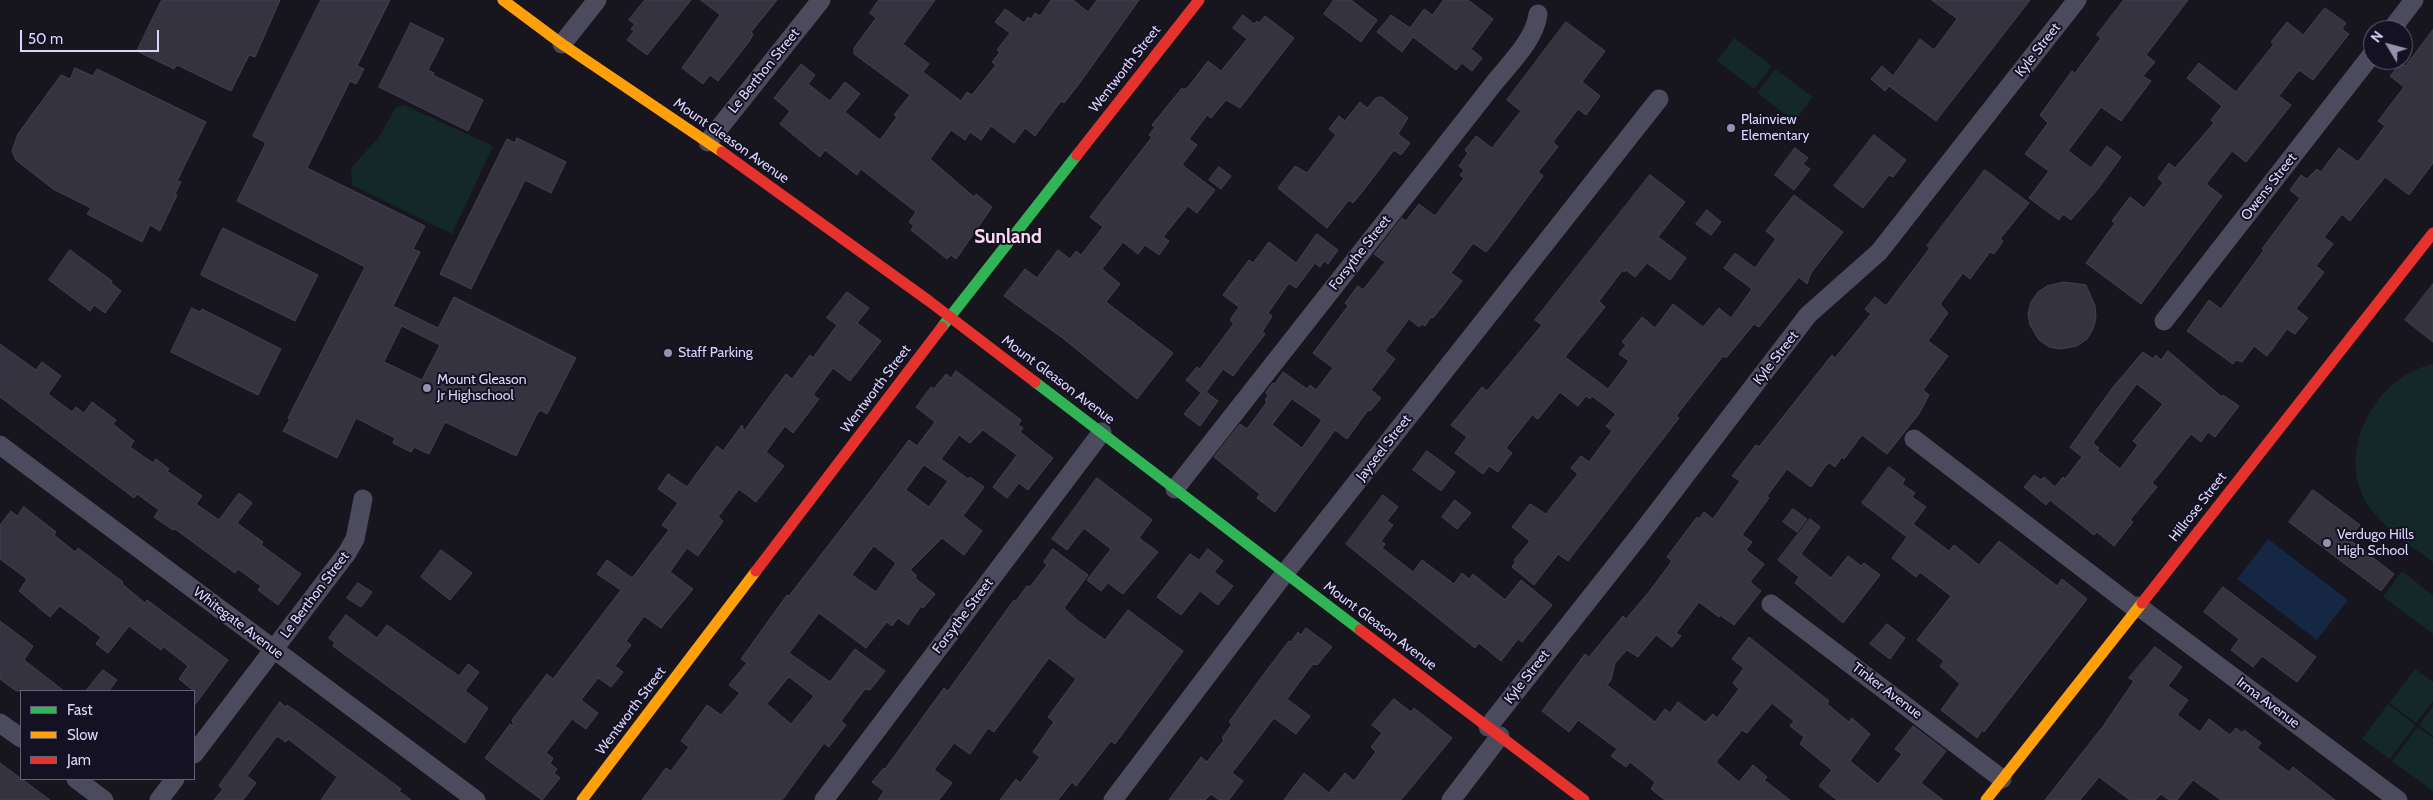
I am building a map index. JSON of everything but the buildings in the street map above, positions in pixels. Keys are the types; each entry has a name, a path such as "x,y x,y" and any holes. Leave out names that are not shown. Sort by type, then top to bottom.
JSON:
{"street":[{"name":"Mount Gleason Avenue","path":"503,0 562,44 602,69 708,142 950,316 1584,800"},
{"path":"562,44 597,0"},
{"name":"Le Berthon Street","path":"708,142 821,0"},
{"name":"Wentworth Street","path":"582,800 950,316 1199,0"},
{"name":"Kyle Street","path":"1451,800 1494,732 1639,536 1808,316 1879,252 2077,0"},
{"path":"2399,20 2414,0"},
{"name":"Forsythe Street","path":"1175,489 1501,74 1530,36 1537,23 1538,14"},
{"name":"Owens Street","path":"2164,321 2363,66"},
{"name":"Jayseel Street","path":"1113,800 1286,573 1659,99"},
{"name":"Hillrose Street","path":"1990,798 2002,779 2433,233"},
{"name":"Forsythe Street","path":"824,800 1102,432"},
{"name":"Irma Avenue","path":"1914,439 2137,608 2398,800"},
{"name":"Whitegate Avenue","path":"0,445 476,800"},
{"name":"Le Berthon Street","path":"195,753 348,553 355,539 363,499"},
{"name":"Tinker Avenue","path":"1772,604 2002,779"},
{"path":"0,723 20,737"},
{"path":"77,780 104,800"},
{"path":"159,800 174,780"}],"green space":[{"path":"1734,38 1772,66 1754,89 1717,61"},
{"path":"1775,69 1813,97 1795,121 1757,93"},
{"path":"404,105 493,146 452,234 352,185 351,168 379,137 396,107"},
{"path":"2433,364 2433,562 2398,536 2374,514 2359,485 2356,463 2358,441 2366,419 2378,400 2394,384 2412,371"},
{"path":"2402,571 2433,595 2433,634 2383,597"},
{"path":"2415,669 2433,682 2433,701 2416,723 2389,703"},
{"path":"2388,704 2415,725 2390,759 2362,739"},
{"path":"2433,706 2433,736 2419,725"},
{"path":"2418,727 2433,738 2433,791 2392,761"}],"water":[{"path":"2268,539 2348,600 2317,640 2237,579"}],"traffic: fast":[{"path":"942,327 1077,155"},
{"path":"1035,382 1360,630"}],"traffic: slow":[{"path":"503,0 562,44 722,152"},
{"path":"582,800 756,571"},
{"path":"1986,800 2142,603"}],"traffic: jam":[{"path":"1077,155 1199,0"},
{"path":"722,152 929,301 1035,382"},
{"path":"2142,603 2433,233"},
{"path":"756,571 942,327"},
{"path":"1360,630 1584,800"}],"place":[{"name":"Plainview Elementary","path":"1731,128"},
{"name":"Staff Parking","path":"668,353"},
{"name":"Mount Gleason Jr Highschool","path":"427,388"},
{"name":"Verdugo Hills High School","path":"2327,543"}],"district":[{"name":"Sunland","path":"1008,237"}]}
